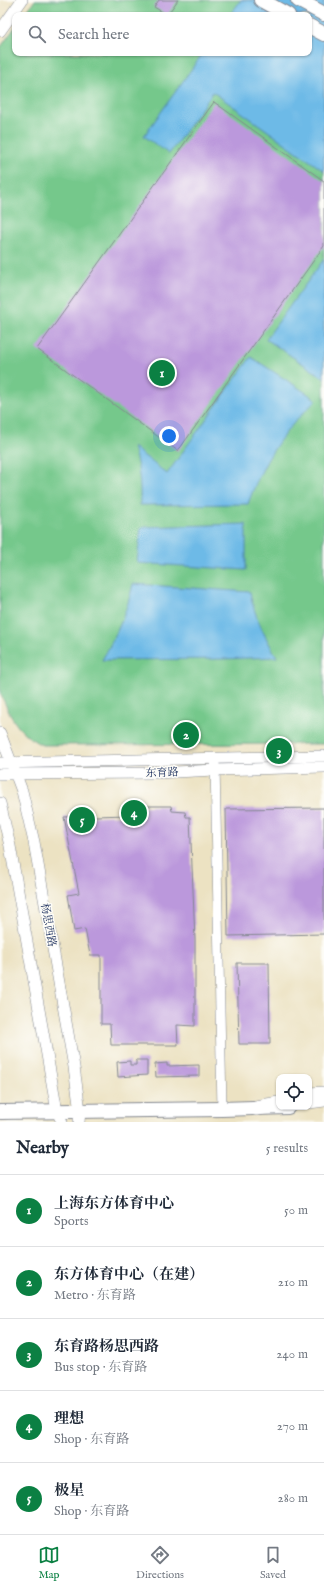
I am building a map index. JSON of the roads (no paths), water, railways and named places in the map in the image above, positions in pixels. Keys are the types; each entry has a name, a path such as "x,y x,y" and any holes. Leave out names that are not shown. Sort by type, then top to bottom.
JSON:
{"highway":[{"path":"312,1101 324,1099"},
{"path":"256,1108 276,1105"}],"main road":[{"path":"261,0 283,12"},
{"path":"298,0 324,14"},
{"path":"312,28 324,34"},
{"path":"312,1106 324,1106"},
{"path":"0,1112 80,1116 276,1107"}],"street":[{"path":"13,12 22,0"},
{"path":"0,31 12,14"},
{"name":"杨思西路","path":"0,733 22,791 34,842 74,1067 80,1116"},
{"name":"东育路","path":"0,774 156,773 215,764 324,756"},
{"name":"东育路","path":"0,763 215,764 324,767"},
{"path":"215,764 222,1109"},
{"path":"0,803 10,846 59,1116"},
{"path":"312,1092 324,1091"},
{"path":"256,1108 276,1101"}],"water":[{"path":"241,0 324,0 324,171 213,92 169,154 144,136 201,56 312,56 312,12 232,12"},
{"path":"324,259 324,378 266,339"},
{"path":"251,357 317,400 294,423 275,447 260,474 248,504 140,505 139,476 133,447 167,474"},
{"path":"246,524 246,570 137,563 141,527"},
{"path":"133,584 250,592 260,626 277,657 102,660 120,624 128,604"}],"place":[{"name":"上海东方体育中心","path":"162,373"},
{"name":"东方体育中心（在建）","path":"186,735"},
{"name":"东育路杨思西路","path":"279,751"},
{"name":"理想","path":"134,813"},
{"name":"极星","path":"82,820"}]}
